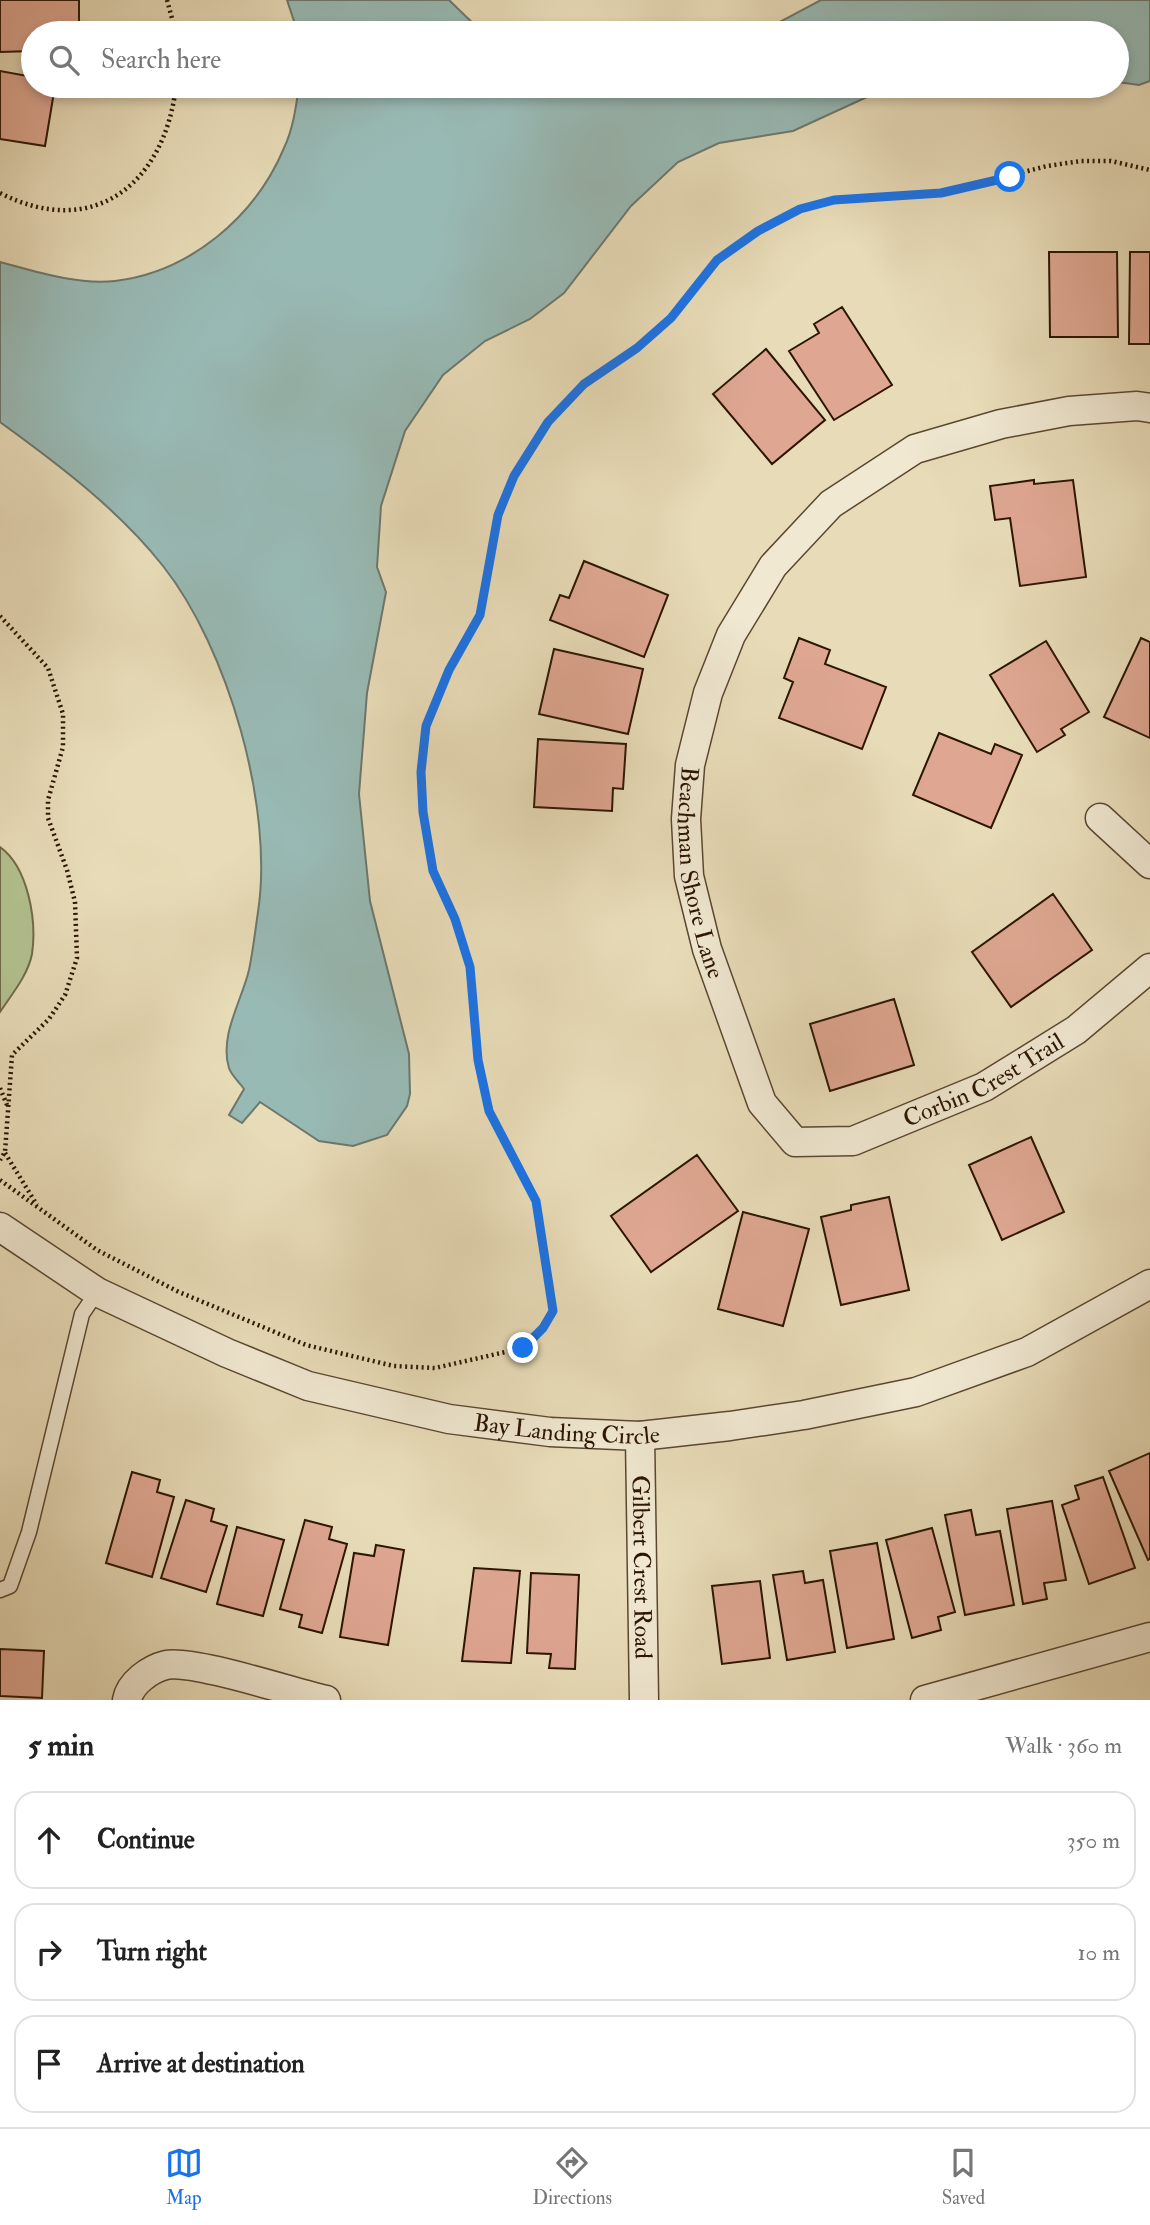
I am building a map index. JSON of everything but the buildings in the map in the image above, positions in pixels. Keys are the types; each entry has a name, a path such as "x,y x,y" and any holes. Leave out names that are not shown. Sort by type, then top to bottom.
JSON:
{"street":[{"name":"Beachman Shore Lane","path":"794,1142 762,1103 708,949 689,876 686,820 690,765 708,693 731,635 772,566 831,504 915,449 1001,424 1069,411 1137,406 1150,408"},
{"path":"1100,818 1150,864"},
{"name":"Corbin Crest Trail","path":"794,1142 853,1141 984,1087 1076,1030 1150,968"},
{"name":"Bay Landing Circle","path":"0,1227 97,1292 227,1353 308,1386 449,1419 550,1432 640,1436 804,1415 916,1392 1027,1352 1150,1284"},
{"name":"Gilbert Crest Road","path":"640,1436 644,1700"},
{"path":"925,1700 1150,1637"},
{"path":"127,1700 144,1675 167,1665 199,1667 326,1700"}],"lane":[{"path":"0,1590 10,1586 29,1532 82,1314 97,1292"}],"path":[{"path":"167,0 173,21"},
{"path":"0,193 33,207 60,212 83,210 107,202 124,191 151,165 174,110 175,98"},
{"path":"0,1180 97,1250 179,1292 306,1345 394,1366 435,1368 523,1348 543,1328 553,1311 536,1201 489,1111 478,1060 470,967 455,919 433,871 423,812 421,772 426,726 449,670 480,615 498,515 514,476 548,422 584,384 637,348 671,318 717,260 758,231 800,209 834,200 941,193 1047,166 1081,161 1111,161 1150,170"},
{"path":"0,616 48,668 63,714 63,747 48,800 48,818 67,870 75,902 77,958 65,995 49,1019 12,1055 5,1152 0,1160"},
{"path":"0,1088 8,1105"},
{"path":"5,1152 38,1207"}],"green space":[{"path":"0,847 18,867 24,881 31,910 33,940 27,969 0,1012"}],"water":[{"path":"287,0 449,0 471,21 294,21"},
{"path":"821,0 1150,0 1150,81 1139,85 1129,84 1129,21 782,21"},
{"path":"297,98 865,98 793,131 719,143 678,162 631,206 564,293 530,319 485,341 443,375 405,431 381,506 377,567 386,592 367,693 359,794 370,901 409,1054 410,1094 407,1106 387,1135 353,1146 319,1141 260,1102 242,1123 229,1115 244,1089 229,1068 227,1043 249,970 261,871 259,826 252,778 226,684 208,640 186,600 146,545 87,489 0,422 0,262 57,277 101,282 143,276 169,266 217,237 256,197 284,148"}],"route":[{"path":"523,1348 543,1328 553,1311 536,1201 489,1111 478,1060 470,967 455,919 433,871 423,812 421,772 426,726 449,670 480,615 498,515 514,476 548,422 584,384 637,348 671,318 717,260 758,231 800,209 834,200 941,193 1010,177"}]}
